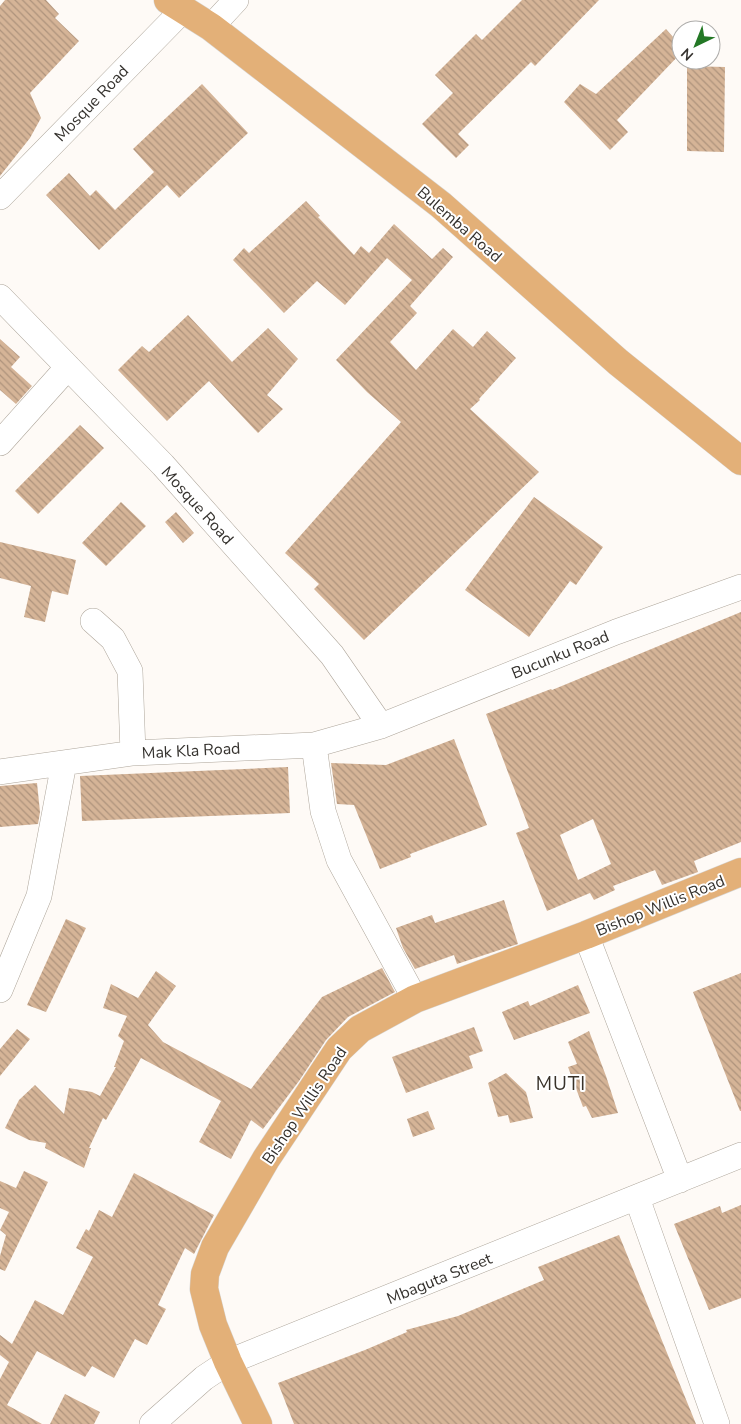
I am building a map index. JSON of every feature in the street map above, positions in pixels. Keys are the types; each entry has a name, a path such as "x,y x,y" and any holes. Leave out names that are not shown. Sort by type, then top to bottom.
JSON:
{"main road":[{"name":"Bulemba Road","path":"176,5 211,27 441,205 618,362 741,461"},
{"name":"Bishop Willis Road","path":"258,1424 228,1362 213,1324 204,1289 205,1274 216,1247 266,1159 339,1049 360,1029 416,999 586,935 741,872"}],"street":[{"path":"211,27 236,0"},
{"name":"Mosque Road","path":"0,197 176,5"},
{"name":"Mosque Road","path":"0,297 163,465 332,656 381,726"},
{"path":"0,443 68,367"},
{"name":"Bucunku Road","path":"381,726 616,632 741,587"},
{"path":"94,621 113,639 130,671 133,753"},
{"name":"Mak Kla Road","path":"0,772 133,753 314,745 381,726"},
{"path":"314,745 323,811 339,860 416,999"},
{"path":"0,990 39,896 64,763"},
{"path":"586,935 680,1180"},
{"name":"Mbaguta Street","path":"152,1424 204,1378 228,1362 741,1156"},
{"path":"637,1198 717,1424"}],"building":[{"path":"5,0 46,0 59,14 55,18 79,41 30,93 41,118 30,138 0,176 0,6"},
{"path":"522,0 599,0 535,66 531,62 458,134 469,145 456,158 422,124 453,93 435,75 476,34 482,40"},
{"path":"666,29 671,35 671,63 617,120 628,132 610,150 564,102 580,84 596,94"},
{"path":"721,67 725,67 724,152 687,151 687,70 721,70"},
{"path":"202,84 248,133 179,198 167,185 99,250 46,195 69,173 90,196 96,190 115,210 154,172 133,149"},
{"path":"306,201 320,216 318,217 354,255 361,246 369,253 394,224 432,259 443,248 453,257 410,306 417,313 390,342 416,370 453,329 473,347 487,331 516,358 470,409 539,472 364,640 314,589 319,584 285,553 401,422 367,392 336,360 412,280 387,258 345,305 317,281 284,313 233,260 244,248 249,253"},
{"path":"188,315 232,362 268,328 298,359 267,395 283,409 258,433 209,381 167,421 118,370 142,346 149,352"},
{"path":"0,339 20,357 11,367 32,386 16,404 0,390"},
{"path":"80,425 104,448 38,514 15,491"},
{"path":"534,497 603,547 576,585 570,581 529,637 465,590"},
{"path":"121,502 146,526 106,566 82,543"},
{"path":"176,512 194,533 183,543 165,522"},
{"path":"0,542 76,560 68,595 52,591 45,622 24,617 31,586 0,578"},
{"path":"741,612 741,842 694,861 698,872 662,885 655,870 613,886 615,890 594,900 590,893 547,911 516,833 529,828 486,714 552,690","holes":["593,819 611,864 578,880 560,835"]},
{"path":"454,739 487,825 410,854 411,857 380,869 354,805 337,804 331,763 386,765"},
{"path":"288,767 290,813 82,821 80,776"},
{"path":"37,783 40,812 38,824 0,827 0,786"},
{"path":"504,900 518,944 457,964 454,955 415,969 403,948 396,928 432,915 435,923"},
{"path":"66,919 86,928 46,1012 27,1005"},
{"path":"382,968 395,992 348,1017 326,1040 299,1081 263,1129 251,1120 231,1159 199,1142 221,1101 141,1058 106,1120 103,1118 89,1148 91,1148 84,1168 45,1148 46,1143 29,1140 5,1128 19,1100 35,1085 64,1114 69,1088 92,1092 100,1096 116,1067 114,1067 124,1041 118,1036 127,1016 103,1008 111,984 138,998 156,971 176,986 148,1025 163,1042 251,1089 322,997"},
{"path":"741,973 741,1111 740,1111 693,992"},
{"path":"578,985 590,1013 514,1040 502,1012 528,1001 530,1006"},
{"path":"474,1027 483,1051 469,1056 473,1068 406,1093 392,1057"},
{"path":"17,1029 30,1039 0,1076 0,1049"},
{"path":"589,1031 618,1113 592,1118 586,1106 583,1107 568,1067 577,1064 568,1042"},
{"path":"506,1073 526,1092 533,1118 510,1123 508,1115 498,1117 488,1083"},
{"path":"428,1111 435,1129 413,1137 407,1119"},
{"path":"24,1171 48,1182 5,1271 0,1269 0,1256 6,1235 0,1230 9,1212 0,1208 0,1181 16,1188"},
{"path":"134,1173 214,1215 194,1254 185,1248 158,1305 166,1309 147,1345 135,1339 114,1378 92,1366 85,1377 37,1351 7,1405 42,1424 0,1424 0,1379 9,1362 0,1355 0,1335 12,1344 35,1300 63,1315 93,1257 76,1248 86,1229 89,1231 99,1210 112,1217"},
{"path":"741,1205 741,1298 709,1310 674,1224 720,1206 722,1213"},
{"path":"619,1235 696,1424 294,1424 278,1383 365,1350 407,1332 406,1330 458,1316 544,1280 538,1267"},
{"path":"65,1394 100,1412 94,1424 50,1424"}],"district":[{"name":"MUTI","path":"561,1083"}]}
